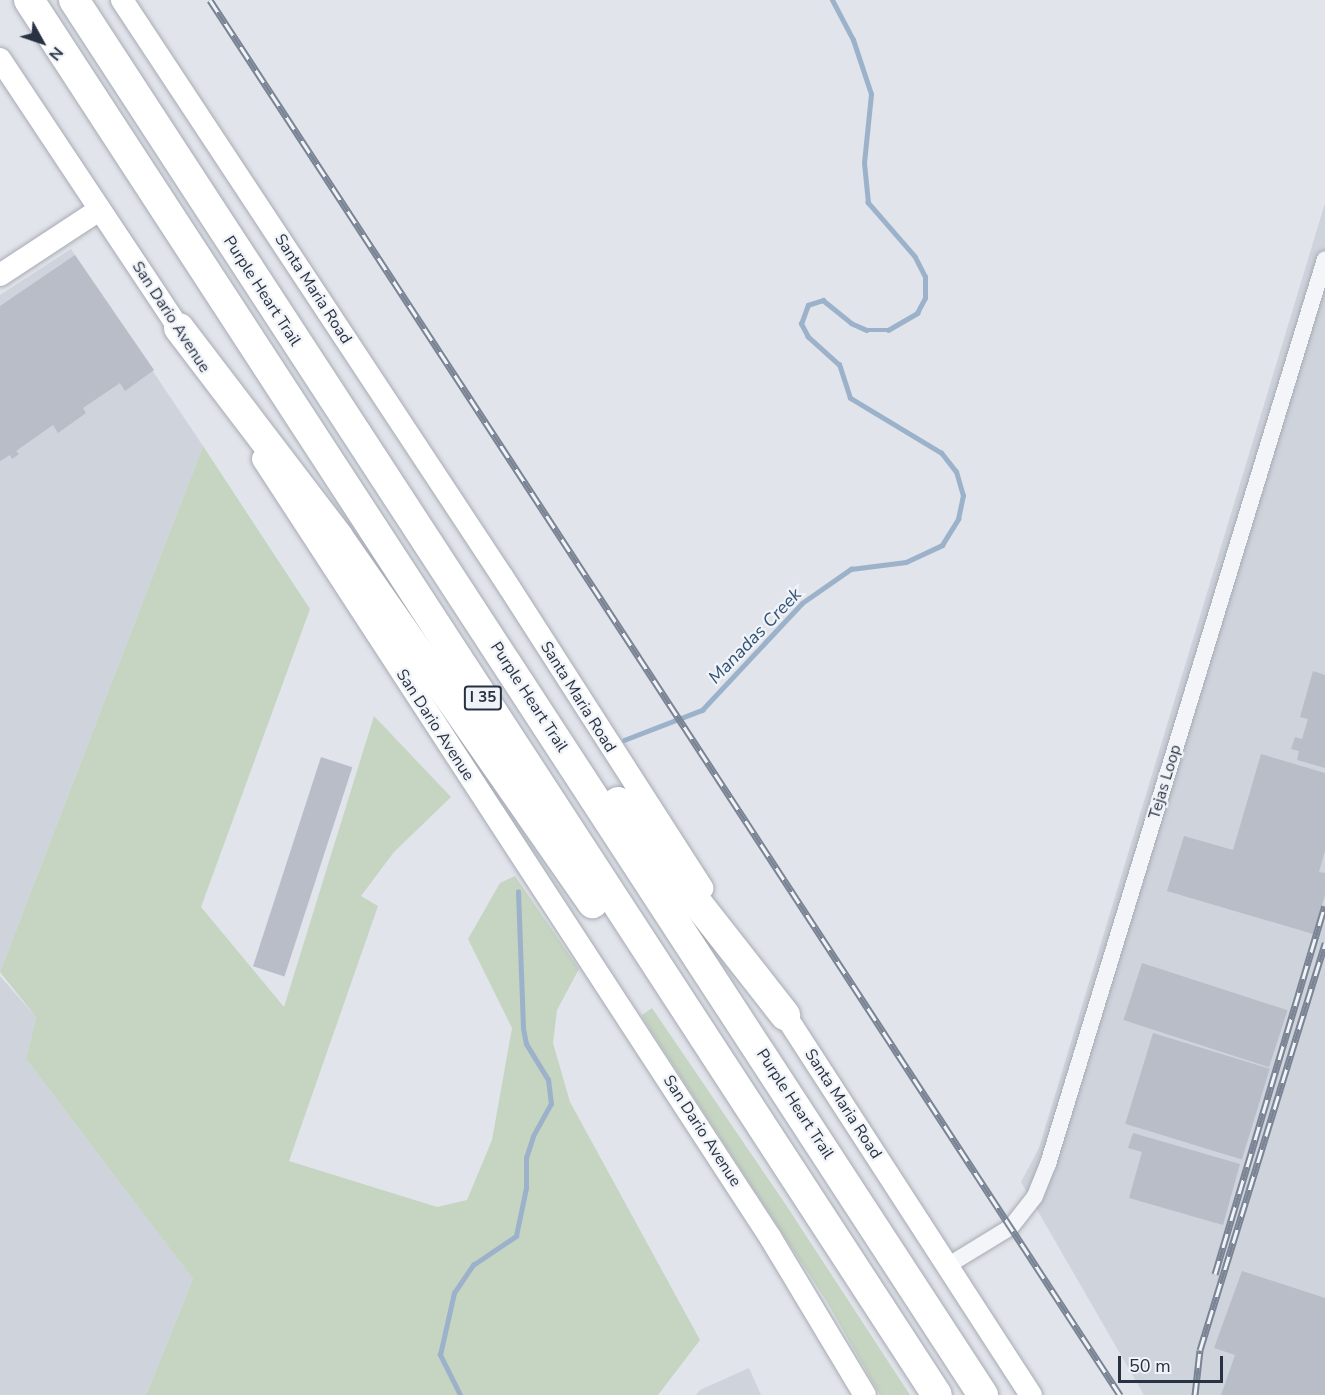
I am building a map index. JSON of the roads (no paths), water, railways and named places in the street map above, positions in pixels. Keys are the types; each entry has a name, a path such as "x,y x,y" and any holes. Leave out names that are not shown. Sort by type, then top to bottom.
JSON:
{"highway":[{"name":"I 35","path":"29,0 937,1395"},
{"name":"Purple Heart Trail","path":"74,0 983,1395"},
{"path":"179,328 338,537 636,966 701,1035"},
{"path":"494,644 785,1015"}],"main road":[{"name":"Santa Maria Road","path":"122,0 496,566 1031,1395"},
{"name":"San Dario Avenue","path":"0,59 179,328 776,1246 865,1395"},
{"path":"0,275 99,210"}],"street":[{"name":"Tejas Loop","path":"947,1266 1011,1227 1035,1196 1048,1164 1325,259"}],"waterway":[{"name":"Manadas Creek","path":"624,740 702,710 802,603 851,569 906,562 942,545 958,519 963,496 956,472 941,453 850,398 839,365 808,337 801,324 808,305 823,300 851,323 867,330 888,330 917,313 925,298 925,277 915,257 868,203 864,163 871,94 853,40 832,0"},
{"name":"Manadas Creek","path":"460,1395 440,1355 454,1293 473,1265 516,1236 526,1188 526,1158 533,1136 551,1104 548,1080 526,1044 523,1028 518,892"}],"railway":[{"path":"210,0 1120,1395"},
{"path":"1215,1274 1325,906"},
{"path":"1195,1395 1200,1350 1325,943"}]}
